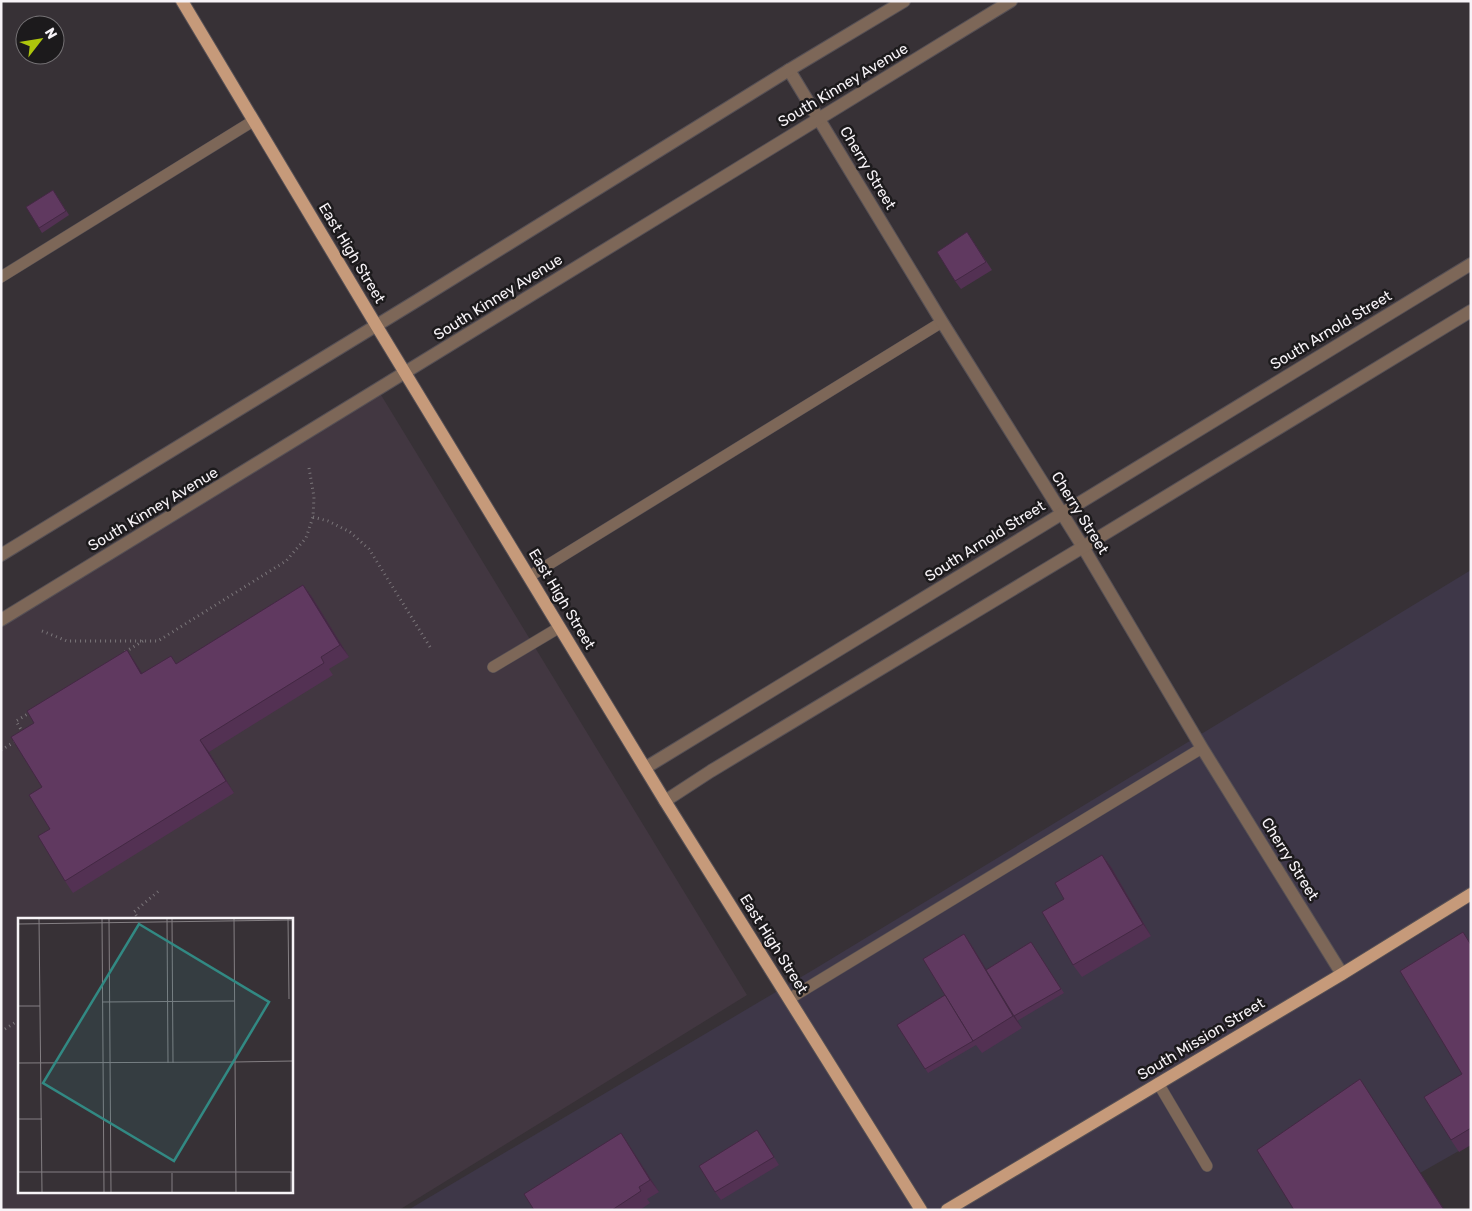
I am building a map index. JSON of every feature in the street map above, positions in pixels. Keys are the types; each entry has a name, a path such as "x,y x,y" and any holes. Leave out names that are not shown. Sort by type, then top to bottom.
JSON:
{"main road":[{"name":"East High Street","path":"182,1 665,801 921,1210"},
{"name":"South Mission Street","path":"947,1210 1342,974 1471,894"}],"street":[{"path":"1,554 904,1"},
{"name":"South Kinney Avenue","path":"1,620 1012,1"},
{"name":"Cherry Street","path":"789,70 942,322 1083,547 1202,748 1342,974"},
{"name":"South Arnold Street","path":"645,768 1471,264"},
{"path":"665,801 1471,310"}],"lane":[{"path":"1,277 254,121"},
{"path":"530,576 942,322"},
{"path":"493,667 560,627"},
{"path":"789,999 1202,748"},
{"path":"1158,1083 1207,1166"}],"path":[{"path":"42,631 67,641 158,641 286,561 306,538 313,517 314,497 309,468"},
{"path":"313,517 328,520 350,532 369,549 430,647"},
{"path":"120,656 144,641"},
{"path":"25,735 16,721 32,711"},
{"path":"1,750 17,740"},
{"path":"138,918 134,912 161,889"},
{"path":"5,1029 18,1021"}],"shaded area":[{"path":"378,390 747,995 399,1210 1,1210 1,620"},
{"path":"1471,570 1471,1144 1420,1173 1443,1210 408,1210 813,970"}],"building":[{"path":"53,190 66,211 39,228 26,207"},
{"path":"967,232 986,262 955,281 937,252"},
{"path":"303,585 340,645 321,657 324,663 200,740 226,781 65,881 38,836 50,829 29,795 42,787 11,737 34,723 27,711 127,650 141,674 171,656 176,664"},
{"path":"1102,855 1143,924 1073,965 1042,912 1064,899 1055,883"},
{"path":"1463,932 1471,945 1471,1128 1451,1140 1424,1097 1462,1074 1400,971"},
{"path":"964,934 1013,1016 973,1041 923,959"},
{"path":"1031,942 1061,989 1014,1016 986,970"},
{"path":"945,995 973,1041 925,1069 897,1025"},
{"path":"1360,1079 1444,1210 1294,1210 1257,1150"},
{"path":"757,1130 774,1157 715,1192 699,1166"},
{"path":"621,1133 650,1180 639,1187 641,1191 612,1210 534,1210 524,1194"}]}
